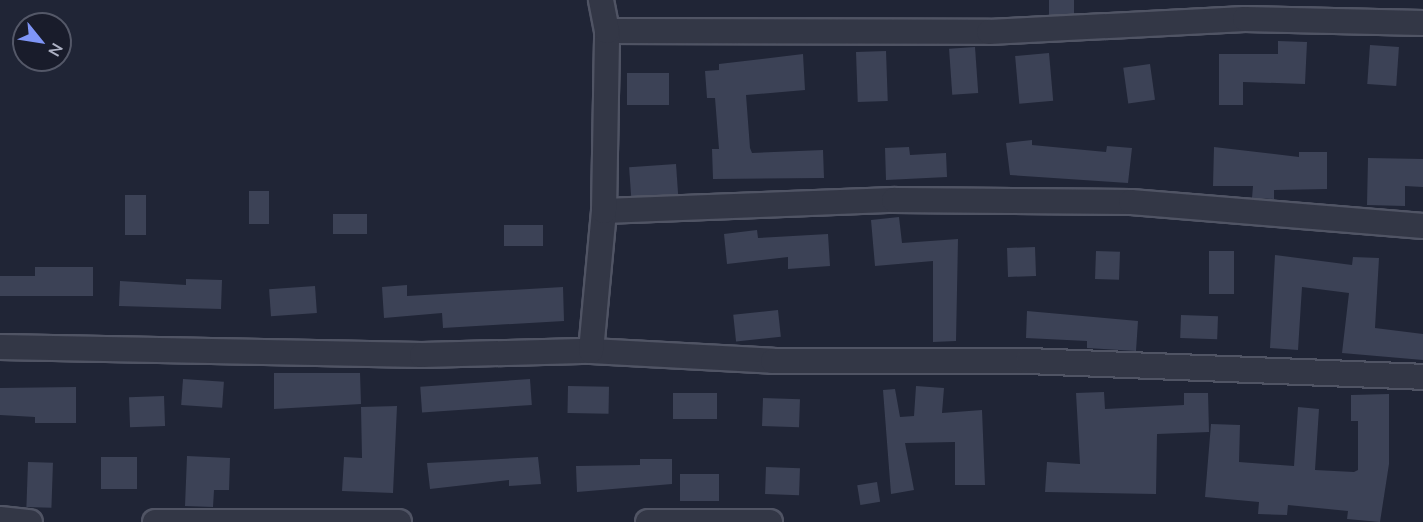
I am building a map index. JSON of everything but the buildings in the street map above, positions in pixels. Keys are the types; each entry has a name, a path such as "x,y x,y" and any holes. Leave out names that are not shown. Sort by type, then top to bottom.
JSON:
{"street":[{"path":"591,351 604,211 607,31 601,0"},
{"path":"607,31 989,32 1245,19 1423,23"},
{"path":"604,211 894,200 1131,202 1423,225"},
{"path":"0,347 422,355 591,351 1423,377"},
{"path":"0,519 30,522"},
{"path":"155,522 399,522"},
{"path":"648,522 770,522"}]}
